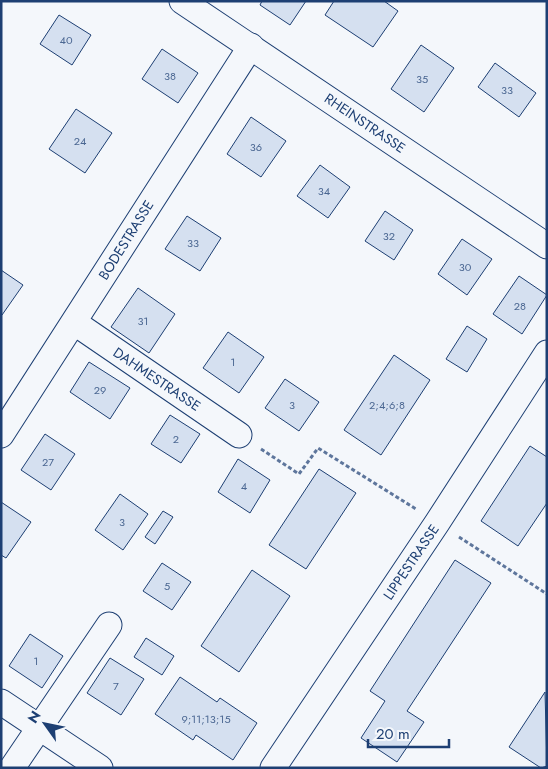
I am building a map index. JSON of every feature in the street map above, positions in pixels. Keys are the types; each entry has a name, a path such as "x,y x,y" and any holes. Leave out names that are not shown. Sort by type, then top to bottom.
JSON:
{"street":[{"name":"RHEINSTRASSE","path":"182,1 547,246"},
{"name":"BODESTRASSE","path":"1,435 75,323 251,46"},
{"name":"DAHMESTRASSE","path":"75,323 239,435"},
{"name":"LIPPESTRASSE","path":"273,768 437,523 547,353"},
{"path":"12,768 109,625"},
{"path":"1,702 100,768"}],"path":[{"path":"239,435 299,474 318,448 547,594"}],"building":[{"path":"262,1 306,1 290,25 260,5"},
{"path":"334,1 384,1 398,11 373,47 325,15"},
{"path":"59,15 91,35 72,65 40,44"},
{"path":"421,45 454,68 424,112 391,89"},
{"path":"162,49 198,73 178,103 142,79"},
{"path":"495,63 536,93 519,117 478,87"},
{"path":"76,109 112,133 85,173 49,149"},
{"path":"251,117 286,141 261,177 227,154"},
{"path":"320,165 350,187 328,218 297,196"},
{"path":"385,211 413,230 394,260 365,241"},
{"path":"187,216 221,238 200,271 165,249"},
{"path":"462,239 492,259 467,295 438,274"},
{"path":"1,270 23,285 2,315 1,314"},
{"path":"519,276 547,295 522,334 493,314"},
{"path":"138,288 175,314 149,353 111,327"},
{"path":"467,326 487,339 467,372 446,359"},
{"path":"228,332 264,357 239,393 203,368"},
{"path":"394,355 430,380 381,455 344,430"},
{"path":"89,362 130,388 110,419 70,392"},
{"path":"285,379 319,402 299,431 265,408"},
{"path":"170,415 200,434 181,463 151,444"},
{"path":"45,434 75,454 51,490 21,470"},
{"path":"530,446 547,457 547,503 518,546 481,521"},
{"path":"238,459 270,480 250,513 218,492"},
{"path":"319,469 356,493 306,569 269,545"},
{"path":"120,494 148,514 123,550 95,530"},
{"path":"1,502 31,522 6,558 1,555"},
{"path":"163,511 173,517 155,544 145,537"},
{"path":"455,560 491,583 407,711 424,722 397,762 361,738 385,701 370,691"},
{"path":"162,563 191,582 172,610 143,591"},
{"path":"252,570 290,596 239,672 201,646"},
{"path":"30,634 63,656 42,688 9,666"},
{"path":"146,638 174,656 162,675 134,657"},
{"path":"110,658 144,679 121,715 87,693"},
{"path":"180,677 217,702 220,698 257,723 233,760 196,735 193,740 155,714"},
{"path":"545,692 547,766 541,768 509,747"}]}
